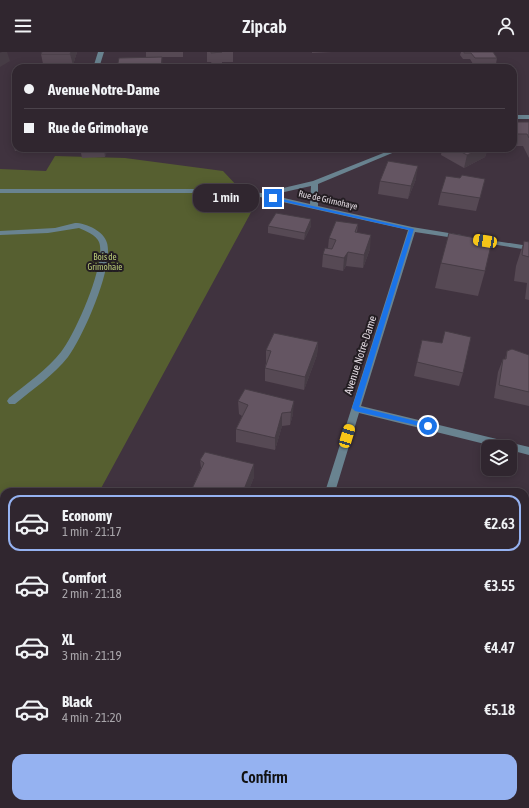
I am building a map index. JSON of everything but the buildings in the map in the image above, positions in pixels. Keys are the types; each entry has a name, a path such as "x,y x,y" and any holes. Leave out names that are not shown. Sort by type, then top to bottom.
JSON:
{"street":[{"path":"97,64 101,52"},
{"path":"517,118 529,118"},
{"path":"260,196 315,183 389,152"},
{"path":"314,207 315,183"},
{"name":"Rue de Grimohaye","path":"0,191 201,191 260,196 412,229 529,248"},
{"path":"0,233 56,230 66,227 80,226 95,233 104,242 105,257 96,290 78,331 65,354 51,368 12,400"},
{"name":"Avenue Notre-Dame","path":"412,229 355,408 529,451"},
{"path":"331,488 355,408"}],"green space":[{"name":"Bois de Grimohaie","path":"55,156 125,158 223,171 255,205 101,488 0,488 0,169 46,171"}],"route":[{"path":"273,198 412,229 355,408 428,426"}]}
